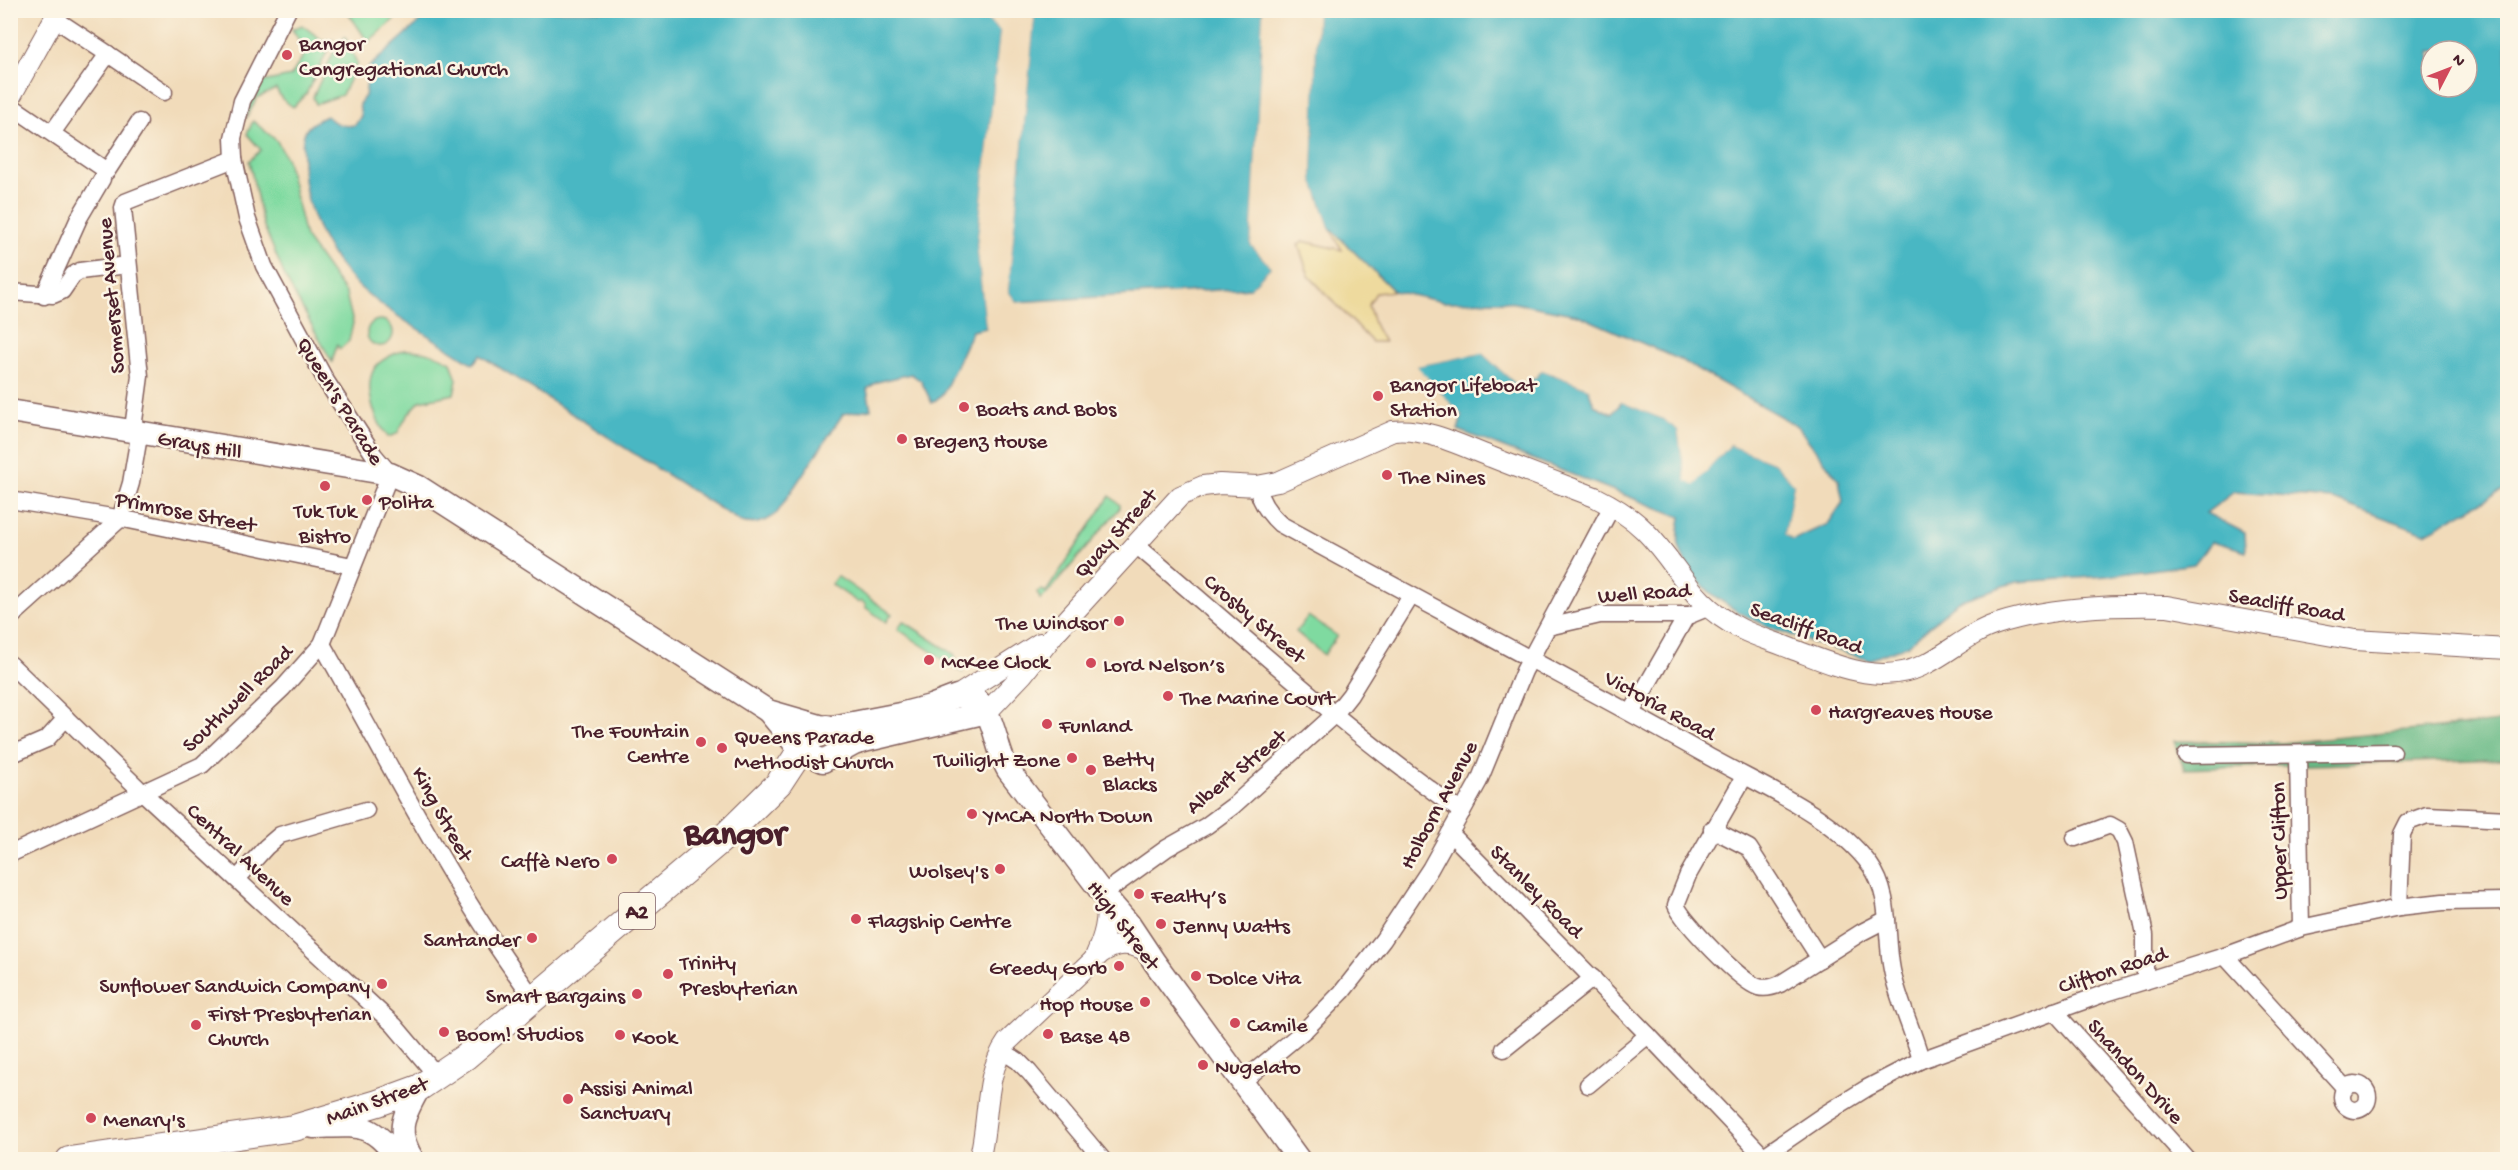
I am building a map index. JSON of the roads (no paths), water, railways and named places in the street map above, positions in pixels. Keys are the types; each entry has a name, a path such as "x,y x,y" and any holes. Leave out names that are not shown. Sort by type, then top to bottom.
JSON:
{"main road":[{"name":"Grays Hill","path":"10,411 390,474"},
{"name":"Queen's Parade","path":"390,474 419,487 768,711"},
{"path":"957,696 972,696 987,712 868,740 842,750 826,761 800,750 768,711 827,728 900,714 957,696"},
{"name":"High Street","path":"987,712 997,747 1008,770 1104,896 1129,924 1299,1160"},
{"name":"Main Street","path":"69,1160 143,1155 294,1128 394,1098 426,1084 465,1057 757,807 779,783 808,739 827,728"},
{"path":"413,1160 403,1138 402,1127 404,1116 426,1084"},
{"name":"Main Street","path":"294,1128 364,1127 382,1138"},
{"path":"382,1138 399,1160"}],"street":[{"name":"Queen's Parade","path":"288,10 242,101 233,138 234,159 247,218 264,266 326,381 361,436 390,474"},
{"path":"10,98 17,74 57,15 108,54 164,92"},
{"path":"52,133 108,54"},
{"path":"10,105 107,171 139,122"},
{"name":"Somerset Avenue","path":"120,519 131,483 138,442 135,421 140,376 123,208 127,200 234,159"},
{"path":"45,296 79,218 102,179"},
{"path":"10,292 53,295 62,291 73,275 80,271 127,265"},
{"name":"Seacliff Road","path":"1257,486 1278,482 1393,431 1414,430 1596,497 1644,530 1690,590 1707,608 1741,630 1850,671 1893,675 1925,664 1995,624 2043,612 2141,606 2168,606 2355,640 2508,649"},
{"name":"Southwell Road","path":"10,854 145,794 202,765 283,688 322,645 390,474"},
{"name":"Quay Street","path":"1055,633 1171,504 1190,490 1220,484 1257,486"},
{"name":"Victoria Road","path":"1257,486 1265,507 1280,524 1631,712 1829,825 1857,849 1871,866 1882,887 1892,970 1921,1060"},
{"name":"Primrose Street","path":"10,500 120,519 352,566"},
{"name":"Holborn Avenue","path":"1243,1081 1306,1029 1347,986 1395,923 1479,781 1530,659 1612,506"},
{"path":"10,618 120,519"},
{"name":"Crosby Street","path":"1136,545 1335,714 1420,782 1462,812"},
{"name":"Albert Street","path":"1104,896 1147,861 1206,826 1233,806 1335,714 1350,695 1411,596"},
{"name":"Well Road","path":"1548,627 1600,615 1687,615 1707,608"},
{"path":"1631,712 1687,615"},
{"path":"957,696 1055,633"},
{"path":"987,712 1017,681 1055,633"},
{"name":"King Street","path":"322,645 458,885 494,944 534,999"},
{"name":"Central Avenue","path":"10,664 145,794 394,1025 432,1070 426,1084"},
{"path":"10,755 47,739 66,718"},
{"path":"2186,755 2392,752"},
{"name":"Upper Clifton","path":"2298,754 2301,928"},
{"path":"1744,777 1713,829 1677,897 1676,905 1684,919 1734,971 1757,987 1769,988 1780,984 1862,932 1887,919"},
{"path":"237,879 280,835 366,810"},
{"path":"2399,907 2402,834 2408,822 2427,815 2508,819"},
{"path":"2074,838 2110,825 2119,830 2124,842 2145,935 2145,981"},
{"path":"1713,829 1749,848 1820,959"},
{"name":"Stanley Road","path":"1450,833 1648,1035 1760,1158"},
{"path":"1094,960 1107,928 1108,911 1104,896"},
{"name":"Clifton Road","path":"1760,1158 1868,1088 1921,1060 2054,1011 2225,956 2301,928 2399,907 2443,902 2508,901"},
{"path":"979,1160 983,1145 990,1083 1001,1050 1007,1042 1101,952 1117,944 1136,946 1147,951"},
{"path":"2225,956 2345,1088"},
{"path":"1504,1049 1593,978"},
{"name":"Shandon Drive","path":"2054,1011 2188,1160"},
{"path":"1588,1085 1648,1035"},
{"path":"1001,1050 1018,1061 1029,1072 1103,1160"},
{"path":"382,1138 392,1160"}],"water":[{"path":"432,11 977,11 1000,31 977,245 986,328 972,331 943,394 932,403 921,381 911,374 877,382 867,389 871,409 843,414 777,513 768,519 751,524 741,522 480,355 473,364 374,299 345,272 314,220 304,181 304,133 312,124 327,116 340,125 355,125 361,116 359,104 365,96 369,67"},
{"path":"1035,11 1263,11 1251,245 1271,267 1251,288 1016,302 1008,291"},
{"path":"1317,11 2507,11 2507,488 2425,533 2333,499 2234,492 2206,513 2245,533 2246,551 2212,541 2194,564 2108,576 2016,582 1958,601 1908,645 1869,660 1787,634 1758,622 1707,590 1689,569 1679,545 1681,517 1458,430 1462,416 1416,366 1482,353 1517,385 1535,378 1542,370 1588,388 1594,405 1612,414 1622,402 1663,419 1678,430 1686,480 1694,484 1730,445 1775,463 1794,484 1785,534 1793,540 1828,524 1843,502 1839,480 1797,426 1683,361 1578,315 1504,301 1443,302 1394,291 1329,227 1312,178"}],"place":[{"name":"Bangor Congregational Church","path":"287,55"},
{"name":"Bangor Lifeboat Station","path":"1378,396"},
{"name":"Boats and Bobs","path":"964,407"},
{"name":"Bregenz House","path":"902,439"},
{"name":"The Nines","path":"1387,475"},
{"name":"Tuk Tuk Bistro","path":"325,486"},
{"name":"Polita","path":"367,500"},
{"name":"The Windsor","path":"1119,621"},
{"name":"McKee Clock","path":"929,660"},
{"name":"Lord Nelson’s","path":"1091,663"},
{"name":"The Marine Court","path":"1168,696"},
{"name":"Hargreaves House","path":"1816,710"},
{"name":"Funland","path":"1047,724"},
{"name":"The Fountain Centre","path":"701,742"},
{"name":"Queens Parade Methodist Church","path":"722,748"},
{"name":"Twilight Zone","path":"1072,758"},
{"name":"Betty Blacks","path":"1091,770"},
{"name":"YMCA North Down","path":"972,814"},
{"name":"Caffè Nero","path":"612,859"},
{"name":"Wolsey's","path":"1000,869"},
{"name":"Fealty’s","path":"1139,894"},
{"name":"Flagship Centre","path":"856,919"},
{"name":"Jenny Watts","path":"1161,924"},
{"name":"Santander","path":"532,938"},
{"name":"Greedy Gorb","path":"1119,966"},
{"name":"Trinity Presbyterian","path":"668,974"},
{"name":"Dolce Vita","path":"1196,976"},
{"name":"Sunflower Sandwich Company","path":"382,984"},
{"name":"Smart Bargains","path":"637,994"},
{"name":"Hop House","path":"1145,1002"},
{"name":"Camile","path":"1235,1023"},
{"name":"First Presbyterian Church","path":"196,1025"},
{"name":"Boom! Studios","path":"444,1032"},
{"name":"Base 48","path":"1048,1034"},
{"name":"Kook","path":"620,1035"},
{"name":"Nugelato","path":"1203,1065"},
{"name":"Assisi Animal Sanctuary","path":"568,1099"},
{"name":"Menary's","path":"91,1118"}],"district":[{"name":"Bangor","path":"735,831"}]}
